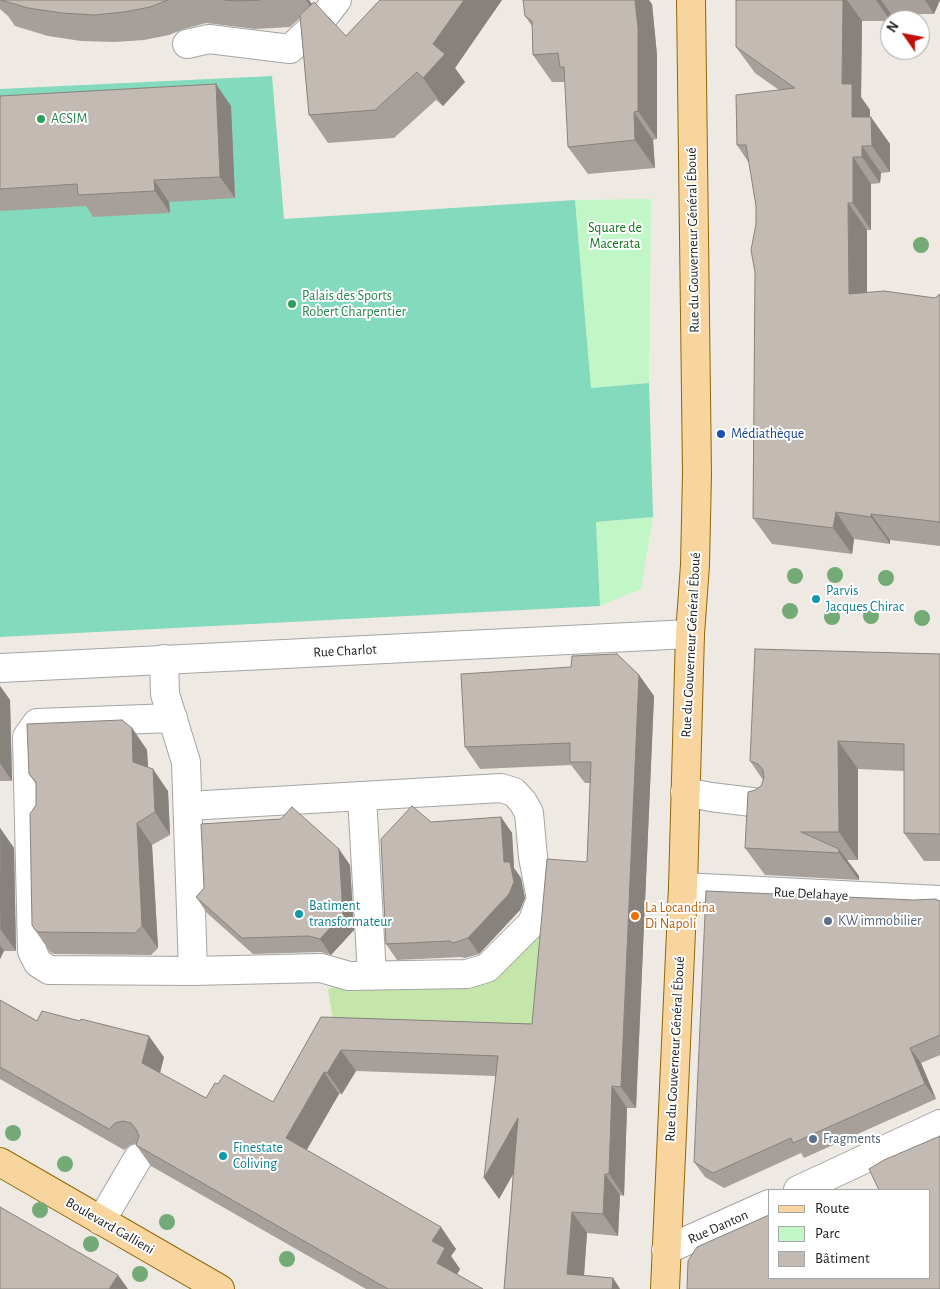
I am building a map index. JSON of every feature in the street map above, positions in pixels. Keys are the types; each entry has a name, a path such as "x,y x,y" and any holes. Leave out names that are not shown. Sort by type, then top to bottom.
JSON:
{"main road":[{"name":"Rue du Gouverneur Général Éboué","path":"665,1289 683,887 690,634 696,565 697,473 691,0"},
{"name":"Boulevard Gallieni","path":"0,1162 220,1289"}],"street":[{"path":"186,44 209,40 290,49 323,18 337,0"},
{"name":"Rue Charlot","path":"0,668 690,634"},
{"path":"164,660 165,694 186,762 193,971"},
{"path":"173,718 37,723 28,737 32,951 38,963 49,970 193,971 321,968 349,976 468,974 487,968 532,923 541,899 533,857 529,813 524,802 514,792 501,788 188,806"},
{"path":"685,792 768,804"},
{"path":"362,796 372,976"},
{"name":"Rue Delahaye","path":"683,887 940,900"},
{"path":"800,1189 940,1124"},
{"path":"101,1221 138,1158"},
{"name":"Rue Danton","path":"666,1250 768,1204"}],"green space":[{"name":"Palais des Sports Robert Charpentier","path":"272,76 284,219 575,200 591,388 649,383 653,517 596,522 600,606 0,637 0,89"},
{"name":"Square de Macerata","path":"651,199 649,383 591,388 575,200"},
{"path":"653,517 641,589 600,606 596,522"},
{"path":"544,901 538,1046 336,1039 328,989 344,984 485,982"}],"building":[{"path":"1,0 168,0 150,7 95,15 28,8"},
{"path":"225,0 260,0 236,1"},
{"path":"380,0 464,0 433,44 445,54 423,78 417,72 375,110 309,115 300,15 314,2 346,36"},
{"path":"523,0 635,0 638,28 638,111 634,112 635,140 568,147 564,67 560,67 558,53 533,55 532,21 525,16"},
{"path":"736,0 843,0 842,84 852,84 852,117 871,117 872,146 862,146 862,157 853,157 853,203 848,203 849,294 884,291 935,298 940,294 940,522 871,514 871,517 836,512 833,528 753,518 755,272 751,250 756,224 756,206 746,145 737,145 736,95 795,88 736,47"},
{"path":"216,84 220,177 154,180 155,191 78,195 77,184 0,189 0,96"},
{"path":"755,649 940,654 940,834 904,833 904,744 838,741 839,832 801,832 839,849 839,853 745,848 748,792 761,786 764,778 763,770 758,764 750,761"},
{"path":"617,654 639,675 621,1087 612,1086 609,1174 605,1174 603,1214 572,1212 567,1274 613,1278 612,1289 504,1289 518,1118 484,1178 498,1056 341,1050 327,1073 324,1072 286,1138 441,1227 432,1241 445,1248 437,1263 483,1289 388,1289 136,1145 139,1136 131,1123 123,1121 115,1123 109,1129 0,1067 0,1000 37,1021 42,1011 149,1036 142,1063 206,1098 215,1083 218,1084 224,1075 273,1102 321,1017 532,1024 547,859 587,862 591,762 570,762 570,743 465,747 461,674 571,667 572,656"},
{"path":"122,720 132,728 133,762 153,769 155,812 137,823 142,926 135,933 38,932 32,925 30,814 36,805 36,782 29,774 27,724"},
{"path":"412,806 431,822 501,817 504,862 510,862 514,882 509,894 468,938 453,943 450,941 386,944 381,839"},
{"path":"292,807 339,849 343,914 320,939 309,936 242,938 196,897 204,888 201,824 281,819"},
{"path":"0,870 1,930 0,930"},
{"path":"706,891 914,900 935,899 940,901 940,1035 910,1048 925,1084 793,1143 791,1138 713,1173 694,1162"},
{"path":"940,1136 940,1289 687,1289 688,1261 697,1247 768,1215 768,1279 930,1279 930,1189 879,1189 869,1169 884,1160"},
{"path":"0,1207 118,1275 109,1289 0,1289"}],"place":[{"name":"ACSIM","path":"41,119"},
{"name":"Palais des Sports Robert Charpentier","path":"292,304"},
{"name":"Médiathèque","path":"721,434"},
{"name":"Parvis Jacques Chirac","path":"816,599"},
{"name":"Batiment transformateur","path":"299,914"},
{"name":"La Locandina Di Napoli","path":"635,916"},
{"name":"KW immobilier","path":"828,921"},
{"name":"Fragments","path":"813,1139"},
{"name":"Finestate Coliving","path":"223,1156"}]}
